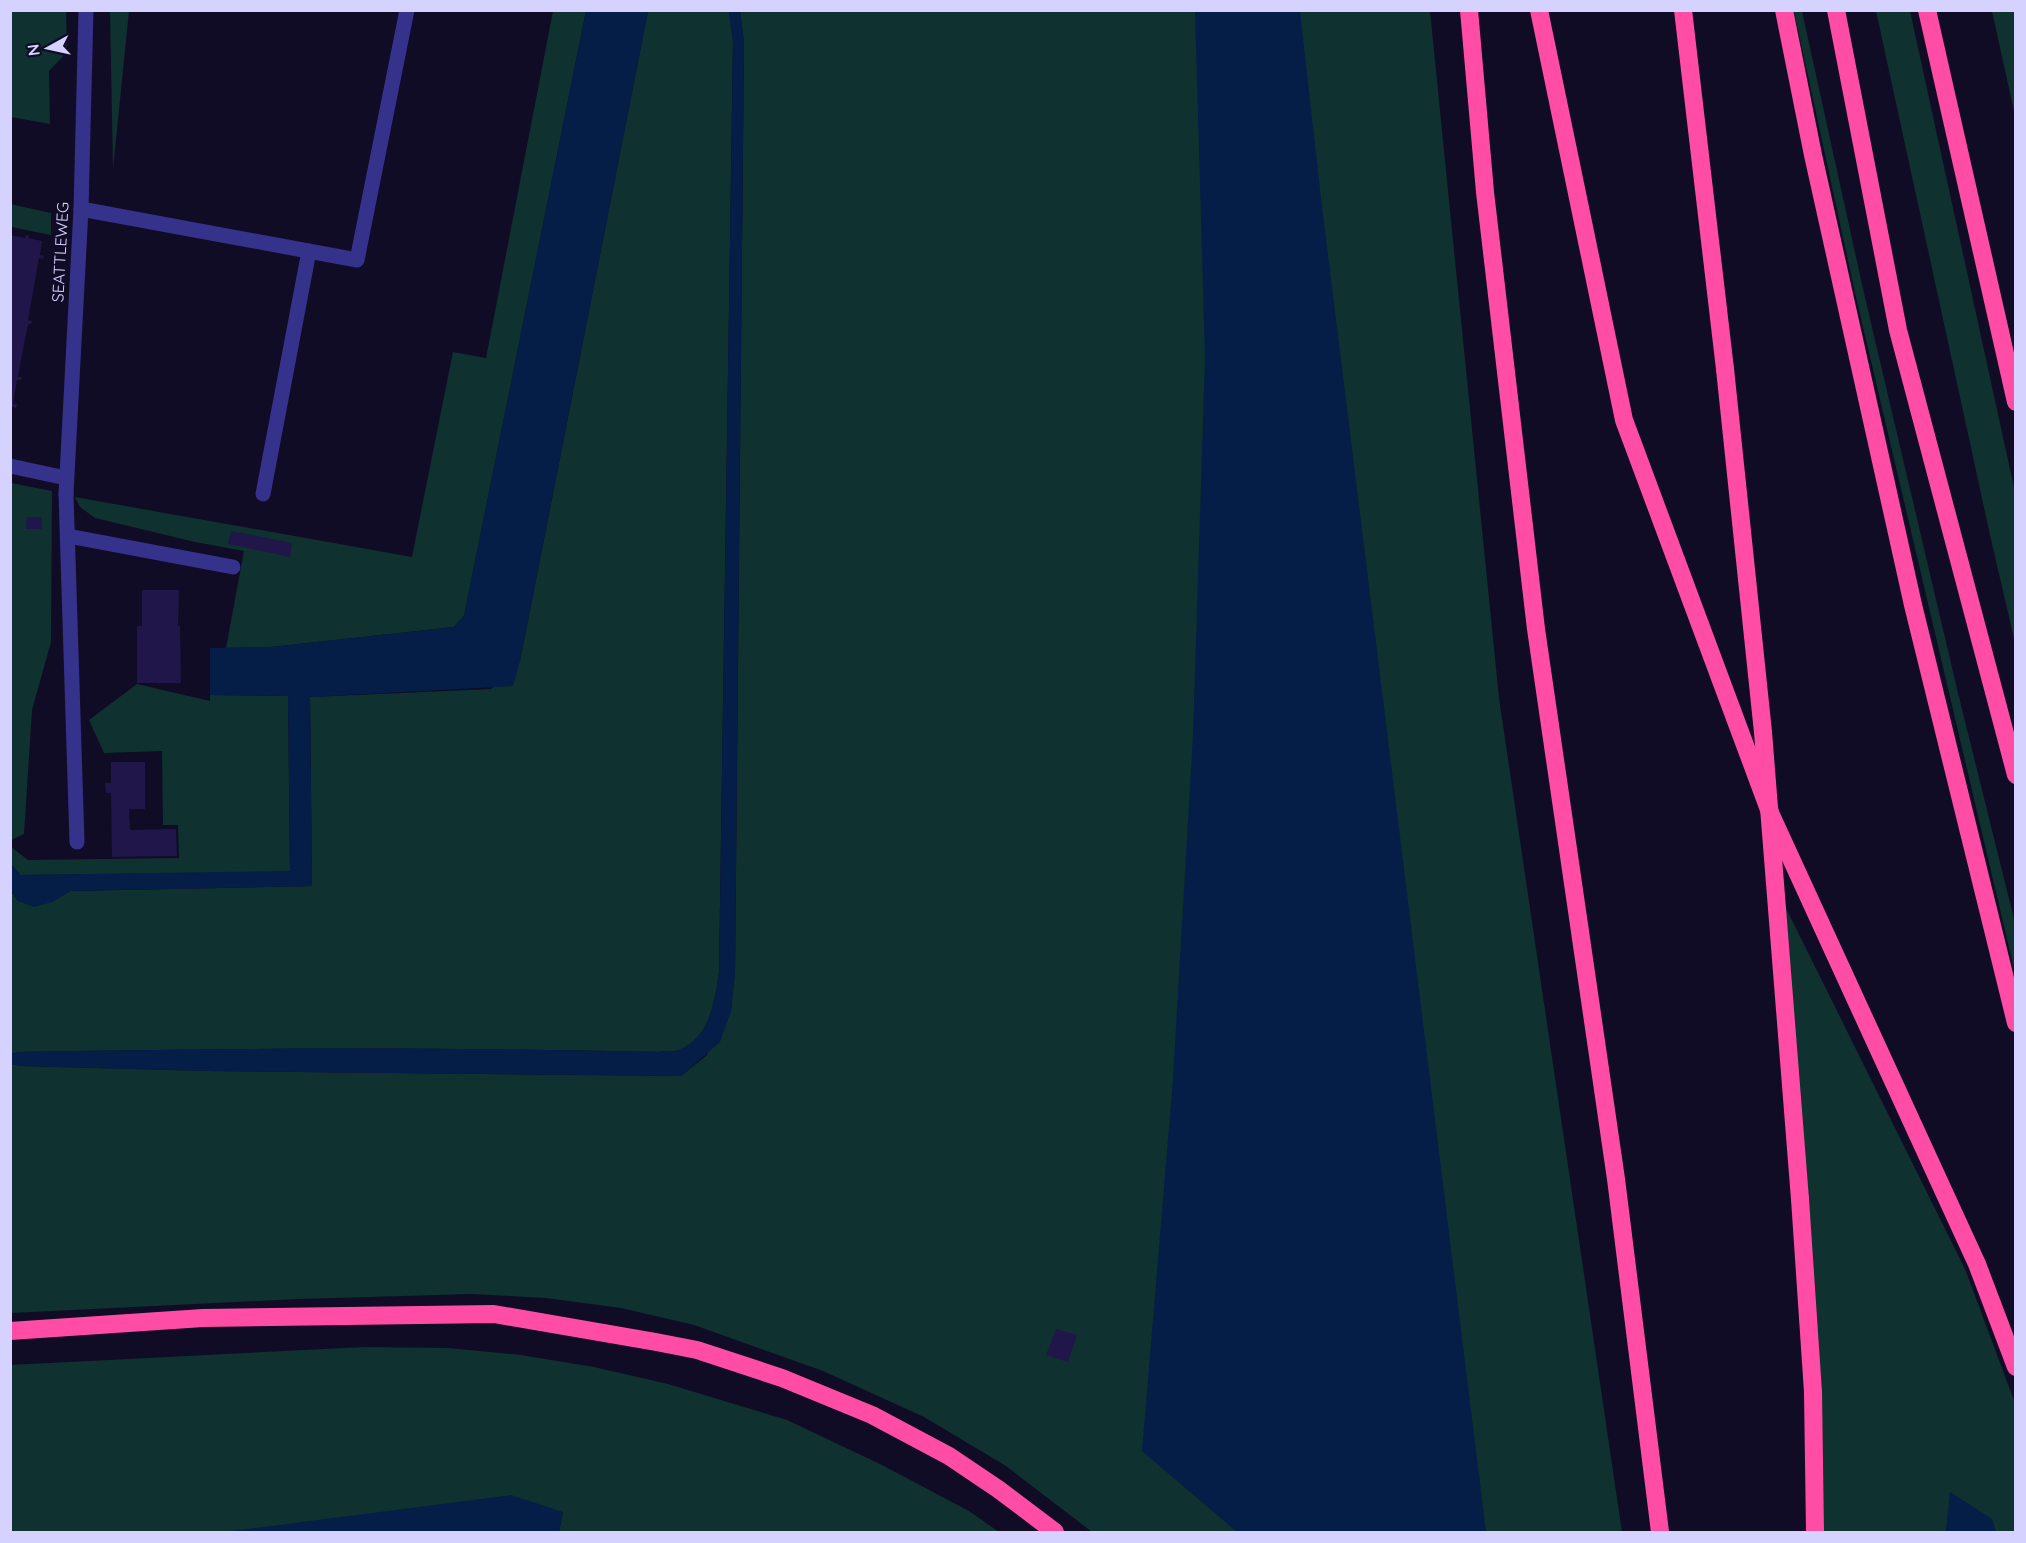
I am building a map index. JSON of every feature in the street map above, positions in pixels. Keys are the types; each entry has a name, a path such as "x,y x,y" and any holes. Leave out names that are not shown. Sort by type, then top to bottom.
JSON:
{"highway":[{"path":"1469,10 1485,192 1536,629 1616,1179 1660,1533"},
{"path":"1539,10 1624,420 1771,815 1977,1264 2016,1367"},
{"path":"1683,10 1725,369 1763,732 1813,1392 1815,1533"},
{"path":"1784,10 1813,155 1913,605 2016,1023"},
{"path":"1836,10 1898,330 2016,775"},
{"path":"1927,10 2016,402"},
{"path":"10,1331 203,1318 494,1314 656,1342 697,1350 773,1375 872,1415 949,1456 1035,1516 1055,1533"}],"street":[{"name":"SEATTLEWEG","path":"77,842 66,478 81,208 86,10"},
{"path":"81,208 357,260 407,10"},
{"path":"263,494 309,251"},
{"path":"10,466 66,478"},
{"path":"68,536 233,567"}],"green space":[{"path":"10,11 66,11 67,52 49,71 50,124 11,117"},
{"path":"110,11 129,11 113,169"},
{"path":"553,11 586,11 464,616 454,627 271,647 226,648 244,551 195,542 95,518 80,507 75,497 412,557 453,352 486,358"},
{"path":"648,11 729,11 733,42 719,972 713,1006 704,1028 698,1037 679,1050 659,1052 339,1049 19,1052 11,1054 10,890 18,901 52,902 70,891 312,886 310,697 491,689 520,661"},
{"path":"740,11 1430,11 1499,698 1622,1532 1092,1532 1006,1466 924,1417 823,1371 694,1325 621,1308 546,1298 472,1294 299,1299 11,1313 10,1064 209,1071 681,1076 706,1056 731,1011 735,972 744,43"},
{"path":"1794,11 1802,11 1863,289 1958,693 2015,923 2015,973 1855,293"},
{"path":"1876,11 1910,11 2015,492 2015,643 1990,535"},
{"path":"1992,11 2015,11 2015,116"},
{"path":"10,204 51,213 51,235 11,227"},
{"path":"11,483 52,491 51,642 32,710 24,834 11,840"},
{"path":"137,684 210,701 210,695 288,696 290,872 20,875 11,864 10,846 28,860 179,858 178,825 163,825 162,751 104,753 89,720"},
{"path":"1776,888 1965,1269 2015,1403 2015,1532 1823,1532"},
{"path":"364,1347 448,1348 521,1355 594,1367 668,1384 787,1420 882,1465 969,1511 999,1532 559,1532 563,1512 225,1532 11,1532 10,1365"}],"water":[{"path":"586,11 648,11 520,661 513,686 310,697 312,886 70,891 52,902 34,907 18,901 11,890 11,864 21,875 290,871 288,696 210,695 210,648 271,647 454,627 464,616"},
{"path":"729,11 740,11 744,43 735,972 731,1011 720,1042 681,1076 209,1071 11,1064 11,1054 19,1052 499,1049 659,1052 677,1051 698,1037 713,1006 719,972 733,42"},
{"path":"1195,11 1300,11 1321,198 1486,1532 1237,1532 1142,1451 1173,1079 1193,735 1205,357"},
{"path":"1950,1492 1992,1519 1996,1532 1946,1532"},
{"path":"511,1495 563,1512 559,1532 225,1532"}],"building":[{"path":"10,235 25,238 29,235 28,238 42,241 40,255 44,256 43,259 39,258 28,320 32,321 28,324 18,377 22,377 21,380 17,380 13,404 17,404 16,408 10,406"},
{"path":"27,517 42,517 42,529 26,529"},
{"path":"231,531 292,543 290,557 228,544"},
{"path":"142,590 179,590 181,683 137,683 137,626 142,626"},
{"path":"111,762 145,762 145,809 129,809 130,830 176,829 177,856 112,857 111,793 106,793 105,783 111,783"},
{"path":"1056,1329 1077,1335 1068,1362 1046,1355"}]}
